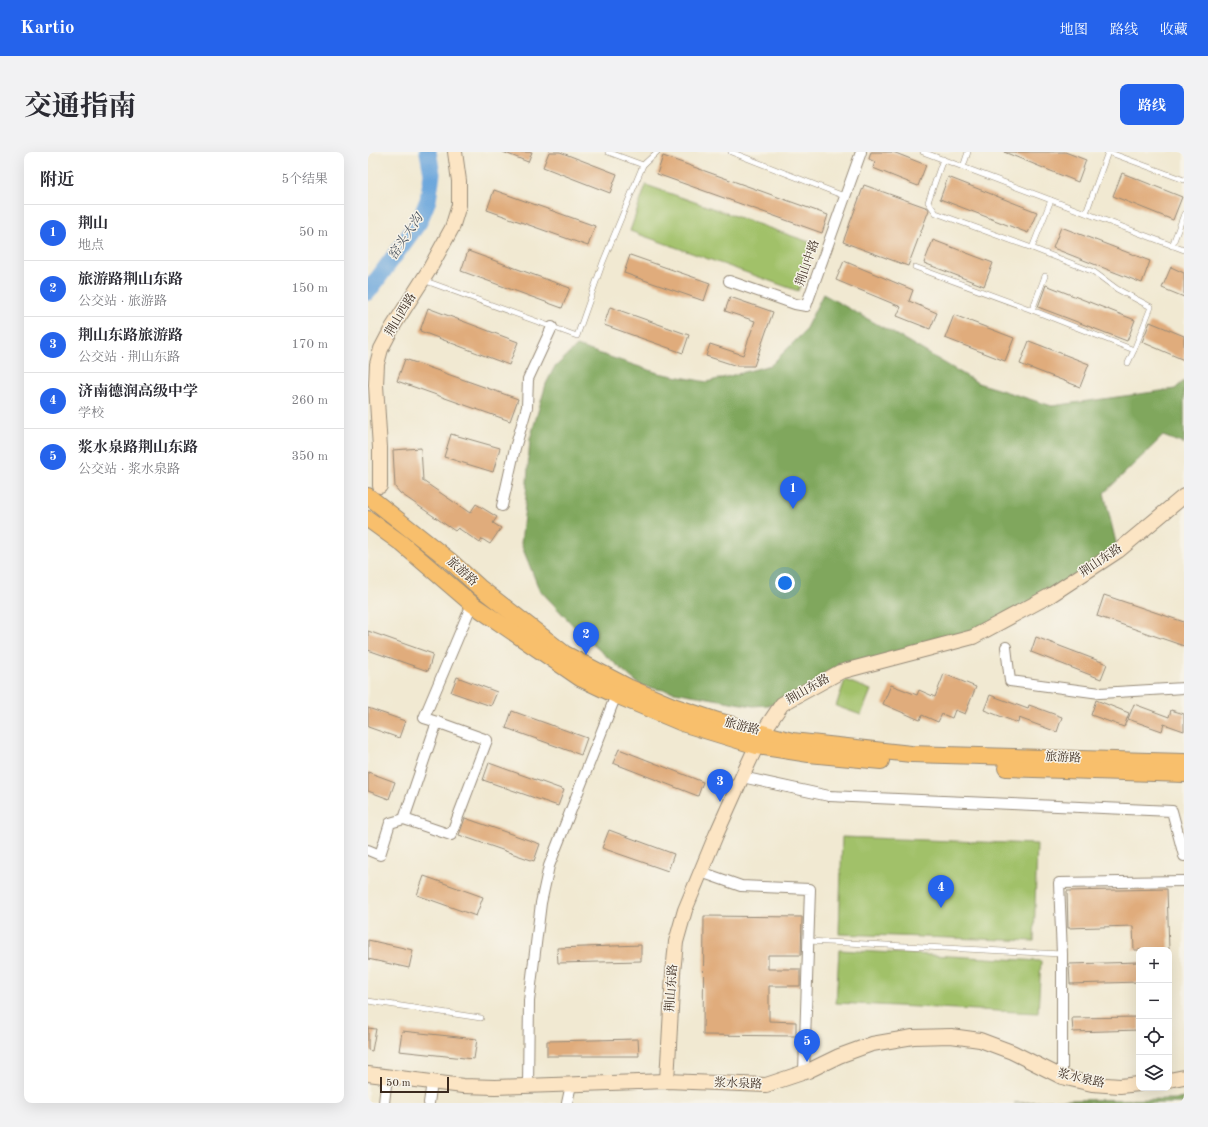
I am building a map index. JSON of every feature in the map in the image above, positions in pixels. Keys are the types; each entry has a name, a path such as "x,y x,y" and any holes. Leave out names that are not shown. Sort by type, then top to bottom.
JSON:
{"main road":[{"name":"旅游路","path":"374,491 475,587 565,654 621,684 673,706 718,721 760,739 912,754 1184,762"},
{"name":"旅游路","path":"368,519 400,543 472,604 580,678 616,696 685,724 760,739 809,754 908,764 1184,774"}],"street":[{"name":"荆山西路","path":"374,491 380,448 376,385 377,364 381,349 392,328 423,280 452,228 459,206 460,181 455,152"},
{"name":"荆山中路","path":"729,281 795,304 806,306 860,152"},
{"path":"502,506 514,448 528,407 528,379 552,327"},
{"name":"荆山东路","path":"667,1081 676,942 685,910 742,777 760,739 782,704 840,672 973,638 1051,595 1118,551 1184,496"},
{"path":"368,850 380,855 390,823 404,818 451,835 487,740 424,718 472,604"},
{"path":"1006,647 1010,681 1100,693 1184,688"},
{"path":"528,1086 529,1001 541,903 549,866 616,696"},
{"path":"404,818 437,722"},
{"path":"742,777 829,796 1172,811 1184,856"},
{"path":"701,872 741,886 810,889 804,1072"},
{"path":"1062,1077 1062,954 1059,883 1184,881"},
{"name":"浆水泉路","path":"368,1074 476,1086 571,1085 667,1081 766,1085 804,1072 839,1056 872,1044 913,1037 951,1036 980,1040 1012,1052 1062,1077 1092,1084 1120,1086 1136,1084"},
{"path":"384,1103 388,1076"},
{"path":"1172,1079 1184,1077"},
{"path":"429,1103 432,1082"},
{"path":"567,1103 571,1085"}],"lane":[{"path":"608,152 643,165"},
{"path":"423,280 577,336 603,262 643,165 657,152"},
{"path":"731,152 844,196"},
{"path":"923,152 1184,250"},
{"path":"963,167 968,152"},
{"path":"1086,213 1108,152 1184,180"},
{"path":"943,159 928,202 936,213 1094,272 1117,289 1151,307 1128,363"},
{"path":"1032,248 1051,200"},
{"path":"1172,246 1184,214"},
{"path":"915,267 1032,310 1134,350"},
{"path":"1032,310 1045,276"},
{"path":"458,584 472,604"},
{"path":"808,941 1062,954"},
{"path":"368,1001 481,1018"}],"green space":[{"path":"646,185 815,244 798,291 630,231"},
{"path":"823,294 978,383 1052,406 1175,389 1184,381 1184,444 1163,436 1104,493 1118,551 973,637 840,672 782,704 753,706 641,686 583,636 539,589 521,544 530,439 546,384 554,368 577,346 658,373 707,382 771,365 804,332"},
{"path":"845,680 871,690 861,715 836,706"},
{"path":"842,837 1037,844 1034,941 839,934"},
{"path":"839,950 1041,961 1038,1013 836,1003"},
{"path":"1184,1098 1184,1103 1014,1103 1062,1100"}],"building":[{"path":"503,152 532,152 528,162"},
{"path":"549,152 560,152 617,174 610,193 543,167"},
{"path":"871,152 893,152 926,165 918,186 873,168 875,162 869,159"},
{"path":"1004,152 1065,152 1086,160 1078,182"},
{"path":"663,156 828,215 822,233 657,174"},
{"path":"1122,173 1182,197 1173,220 1113,196"},
{"path":"948,177 1037,212 1028,233 940,199"},
{"path":"864,185 928,208 929,210 908,266 843,242"},
{"path":"494,190 595,226 588,246 487,210"},
{"path":"1061,227 1150,261 1142,283 1053,248"},
{"path":"933,240 993,263 984,286 924,263"},
{"path":"468,251 570,288 562,308 461,271"},
{"path":"630,255 710,283 704,301 624,273"},
{"path":"844,261 913,290 909,301 937,313 930,329 897,316 901,307 836,280"},
{"path":"1171,267 1184,273 1184,297 1162,288"},
{"path":"1046,285 1135,320 1127,341 1038,307"},
{"path":"730,297 773,312 754,366 737,366 706,356 710,344 743,355 755,321 725,311"},
{"path":"610,307 689,335 683,353 604,325"},
{"path":"428,308 518,342 509,365 420,331"},
{"path":"954,315 1014,338 1005,361 945,338"},
{"path":"1150,322 1184,336 1184,360 1142,342"},
{"path":"1029,341 1089,364 1080,387 1020,364"},
{"path":"405,359 518,399 510,421 397,381"},
{"path":"451,434 500,448 493,472 444,457"},
{"path":"421,448 423,481 470,513 476,504 497,517 493,523 501,528 490,544 482,539 480,543 458,528 455,531 400,493 395,487 393,450"},
{"path":"1104,595 1184,622 1184,646 1097,616"},
{"path":"368,631 433,654 428,671 368,650"},
{"path":"1036,637 1107,664 1101,679 1031,652"},
{"path":"944,674 976,687 965,714 955,710 952,718 942,714 938,722 922,715 920,720 883,704 891,685 917,695 919,690 935,697"},
{"path":"457,677 497,692 491,706 451,692"},
{"path":"990,695 1028,709 1029,705 1062,717 1057,732 1019,718 1018,723 984,710"},
{"path":"1096,700 1129,713 1124,727 1091,715"},
{"path":"1134,704 1169,717 1171,710 1184,714 1184,731 1164,724 1162,731 1128,719"},
{"path":"368,708 405,721 399,738 368,727"},
{"path":"512,711 587,738 581,755 506,728"},
{"path":"619,749 703,782 698,796 613,763"},
{"path":"489,763 564,790 558,806 483,780"},
{"path":"368,772 395,782 389,799 368,791"},
{"path":"465,818 540,844 534,861 459,835"},
{"path":"609,830 674,854 668,871 602,848"},
{"path":"424,876 483,897 476,916 417,895"},
{"path":"1167,889 1169,947 1136,947 1136,950 1134,950 1133,926 1068,928 1067,891"},
{"path":"704,916 802,917 801,955 768,955 768,969 800,969 800,986 769,986 769,1021 796,1022 796,1036 703,1035"},
{"path":"368,940 413,950 409,968 368,959"},
{"path":"641,945 641,961 558,963 557,948"},
{"path":"1136,962 1136,982 1070,984 1069,964"},
{"path":"1136,1017 1136,1030 1073,1032 1072,1018"},
{"path":"368,1028 376,1029 372,1051 368,1050"},
{"path":"402,1031 477,1039 474,1059 399,1051"},
{"path":"638,1039 639,1056 547,1056 547,1041"}],"waterway":[{"name":"窑头大沟","path":"368,292 419,222 428,200 432,174 428,152"}],"place":[{"name":"荆山","path":"793,509"},
{"name":"旅游路荆山东路","path":"586,655"},
{"name":"荆山东路旅游路","path":"720,802"},
{"name":"济南德润高级中学","path":"941,908"},
{"name":"浆水泉路荆山东路","path":"807,1062"}]}
